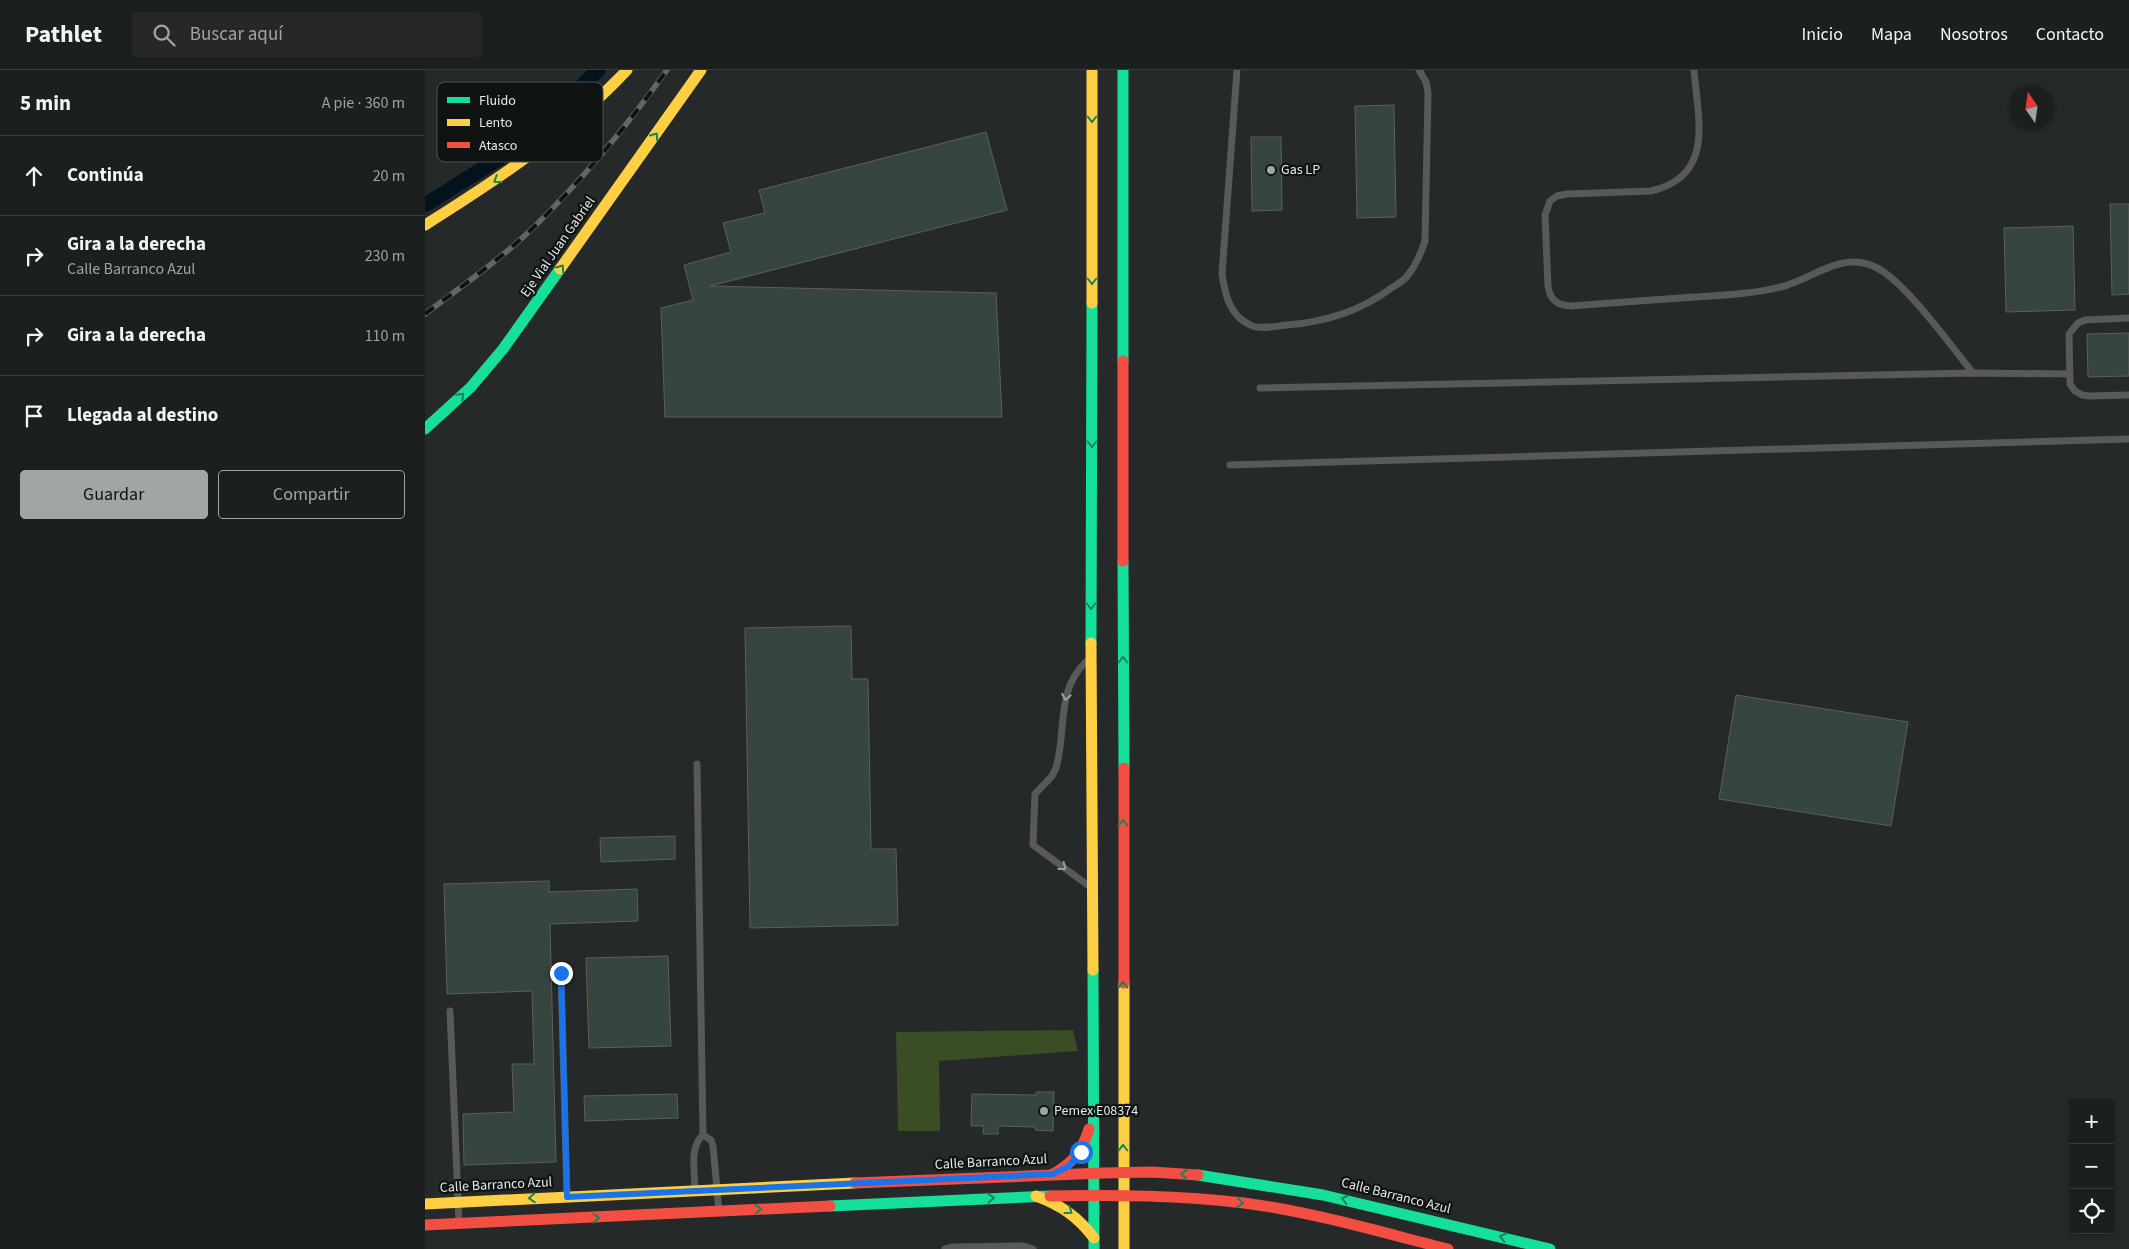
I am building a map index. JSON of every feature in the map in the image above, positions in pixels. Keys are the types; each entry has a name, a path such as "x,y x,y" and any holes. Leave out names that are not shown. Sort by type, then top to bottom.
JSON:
{"main road":[{"path":"603,95 627,70"},
{"name":"Eje Vial Juan Gabriel","path":"425,429 471,387 503,349 701,70"},
{"path":"1092,70 1107,167 1124,1249"},
{"path":"1094,1244 1091,656 1107,167 1123,70"},
{"path":"425,225 522,162"},
{"path":"1053,1174 1069,1166 1081,1152 1085,1143 1094,1104"},
{"name":"Calle Barranco Azul","path":"425,1204 1053,1174 1123,1172 1186,1174 1312,1192 1550,1249"},
{"path":"912,1202 919,1196 960,1192 962,1178"},
{"path":"425,1225 1036,1196 1124,1195 1205,1198 1273,1207 1309,1214 1448,1249"},
{"path":"1036,1196 1067,1209 1083,1223 1094,1244"}],"lane":[{"path":"1237,70 1222,274 1225,295 1231,308 1239,317 1251,326 1271,327 1310,324 1357,309 1407,276 1420,258 1425,241 1428,93 1426,82 1419,70"},
{"path":"1694,70 1699,142 1692,164 1677,182 1651,191 1567,194 1550,200 1545,215 1548,286 1554,301 1561,305 1569,306 1763,291 1784,287 1847,261 1861,262 1875,266 1889,275 1903,288 1973,373"},
{"path":"2129,318 2085,320 2078,323 2069,334 2070,384 2075,391 2082,395 2129,395"},
{"path":"1260,388 1973,373 2070,374"},
{"path":"1230,465 2129,439"},
{"path":"1091,656 1069,683 1056,768 1052,776 1035,794 1033,845 1093,889"},
{"path":"697,764 703,1135"},
{"path":"561,973 567,1197"},
{"path":"451,1011 459,1223"},
{"path":"703,1135 711,1140 713,1146 719,1211"},
{"path":"695,1191 695,1148 697,1140 703,1135"},
{"path":"945,1249 953,1247 1024,1246 1033,1249"}],"green space":[{"path":"1073,1030 1078,1051 939,1061 940,1131 898,1131 896,1032"}],"building":[{"path":"1394,105 1396,217 1357,218 1355,106"},
{"path":"986,132 1007,210 710,286 996,293 1002,417 665,417 661,308 693,300 684,265 731,252 723,223 765,213 759,190"},
{"path":"1251,137 1281,137 1282,210 1252,211"},
{"path":"2110,204 2129,204 2129,294 2112,295"},
{"path":"2073,226 2075,310 2006,312 2004,228"},
{"path":"2129,333 2129,376 2088,377 2087,334"},
{"path":"851,626 852,679 868,679 871,849 896,849 898,925 750,928 745,628"},
{"path":"1736,695 1908,722 1891,826 1719,799"},
{"path":"675,836 675,859 601,862 600,838"},
{"path":"549,881 549,892 637,889 638,921 550,924 556,1162 464,1165 463,1114 514,1112 512,1064 534,1064 532,991 447,994 444,884"},
{"path":"668,956 671,1046 589,1048 586,958"},
{"path":"1036,1092 1054,1092 1053,1131 1035,1130 1035,1127 998,1126 998,1134 983,1134 984,1126 971,1126 972,1094 1036,1095"},
{"path":"677,1094 678,1118 585,1121 584,1096"}],"waterway":[{"path":"586,82 598,70"},
{"path":"425,205 494,162"}],"railway":[{"path":"603,152 667,70"},
{"path":"425,314 509,250 553,208 594,162"}],"traffic: fast":[{"path":"1123,70 1123,361"},
{"path":"425,429 471,387 503,349 560,269"},
{"path":"1091,643 1092,303"},
{"path":"1123,561 1124,768"},
{"path":"1093,970 1094,1249"},
{"path":"1198,1175 1323,1195 1550,1249"},
{"path":"830,1206 1050,1196"}],"traffic: slow":[{"path":"603,94 627,70"},
{"path":"560,269 701,70"},
{"path":"1092,70 1092,303"},
{"path":"425,225 519,162"},
{"path":"1091,643 1093,970"},
{"path":"1124,983 1124,1249"},
{"path":"425,1204 855,1183"},
{"path":"1036,1196 1068,1212 1094,1238"}],"traffic: jam":[{"path":"1123,361 1123,561"},
{"path":"1124,768 1124,983"},
{"path":"1053,1174 1076,1156 1089,1129"},
{"path":"855,1183 1103,1173 1152,1172 1198,1175"},
{"path":"1050,1196 1147,1196 1244,1203 1321,1217 1448,1249"},
{"path":"425,1225 830,1206"}],"place":[{"name":"Gas LP","path":"1271,170"},
{"name":"Pemex E08374","path":"1044,1111"}],"route":[{"path":"561,973 567,1197 1053,1174 1069,1166 1081,1152"}]}
